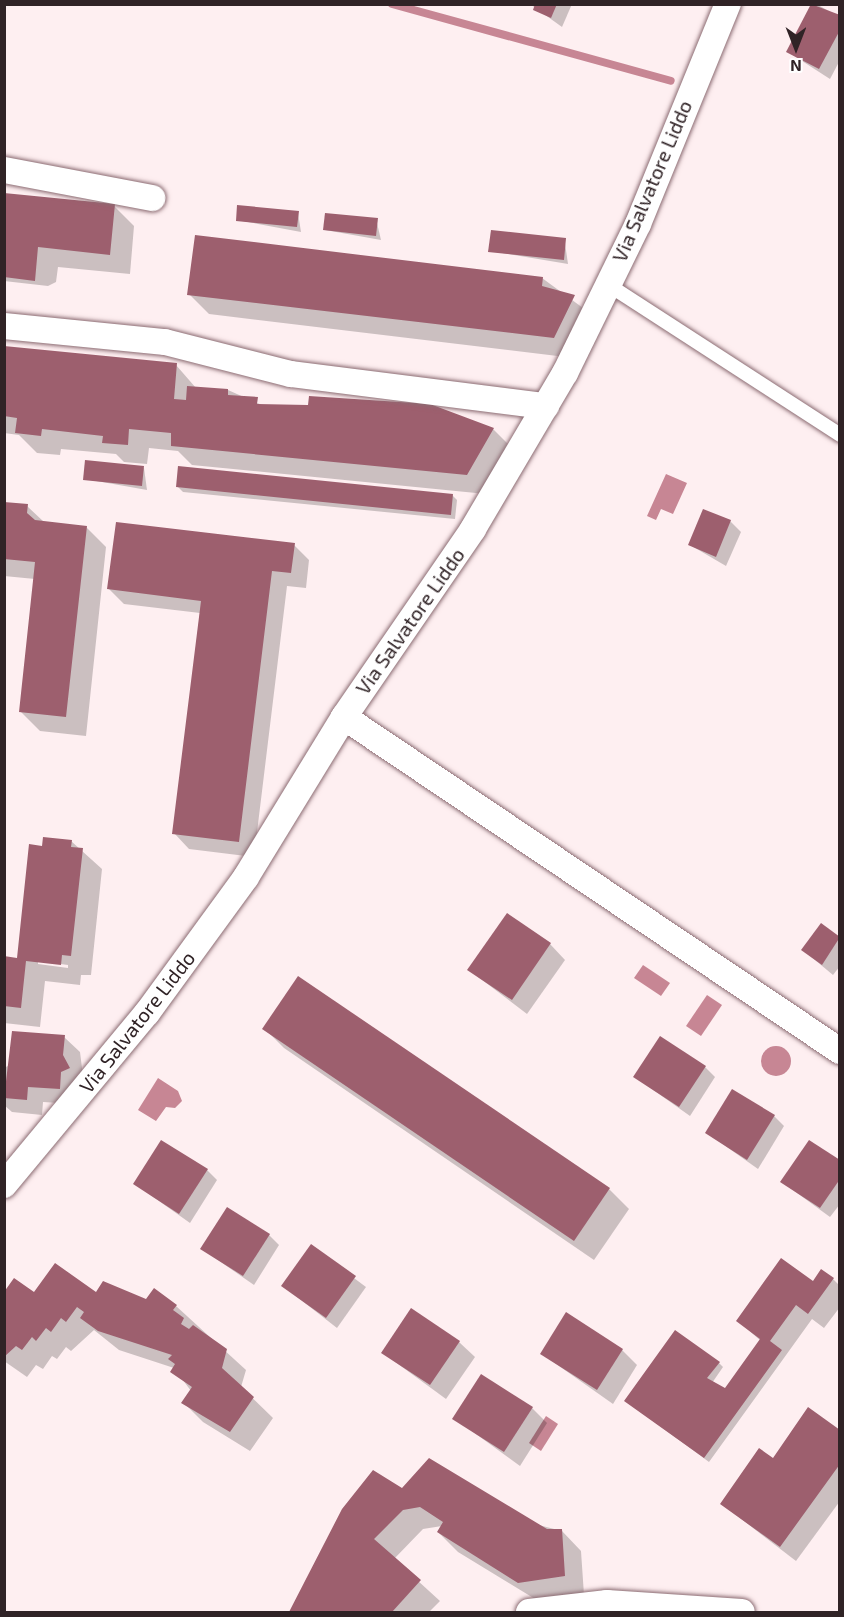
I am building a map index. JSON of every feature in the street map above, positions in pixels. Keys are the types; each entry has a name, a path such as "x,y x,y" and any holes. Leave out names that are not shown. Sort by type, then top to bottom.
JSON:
{"street":[{"name":"Via Salvatore Liddo","path":"4,1185 154,1004 246,878 344,717 473,529 546,405 638,224 728,4"},
{"path":"4,170 152,198"},
{"path":"4,326 165,342 291,374 546,405"},
{"path":"344,717 840,1051"},
{"path":"529,1612 607,1603 742,1612"}],"lane":[{"path":"607,284 840,435"}],"shaded area":[{"path":"666,474 687,483 673,514 661,509 656,520 647,516"},
{"path":"643,965 670,983 661,996 634,978"},
{"path":"707,995 722,1005 701,1036 686,1026"},
{"path":"776,1046 787,1050 791,1061 787,1072 776,1076 765,1072 761,1061 765,1050"},
{"path":"158,1078 178,1091 182,1101 175,1108 166,1107 156,1121 138,1110"},
{"path":"546,1416 558,1424 541,1451 529,1443"}],"building":[{"path":"535,4 557,4 551,18 533,10"},
{"path":"811,4 840,15 840,30 819,69 786,52"},
{"path":"4,193 115,204 110,255 38,247 35,281 4,277"},
{"path":"237,205 299,211 297,227 236,221"},
{"path":"325,213 378,218 376,236 323,230"},
{"path":"491,230 566,238 564,260 488,252"},
{"path":"195,235 543,277 542,286 575,295 554,338 187,295"},
{"path":"4,346 177,363 174,399 186,400 187,386 228,389 228,395 258,397 257,404 308,405 309,396 430,404 494,428 467,475 171,446 171,433 129,429 128,445 102,443 103,436 42,429 41,436 15,433 17,418 4,416"},
{"path":"85,460 144,466 142,486 83,480"},
{"path":"178,466 453,494 451,515 176,487"},
{"path":"4,502 28,504 27,513 35,520 87,526 66,717 19,712 35,562 4,559"},
{"path":"703,509 731,520 716,557 688,545"},
{"path":"116,522 295,543 291,573 272,571 239,842 172,834 201,601 107,589"},
{"path":"43,837 72,840 71,847 83,848 71,956 62,955 61,965 26,961 21,1008 4,1006 4,956 17,958 29,844 42,846"},
{"path":"507,913 551,943 512,1000 467,970"},
{"path":"821,923 840,937 822,965 801,950"},
{"path":"298,976 610,1188 574,1241 262,1029"},
{"path":"12,1031 65,1035 63,1055 70,1068 61,1072 60,1089 28,1087 27,1100 4,1098"},
{"path":"660,1036 706,1066 679,1107 633,1077"},
{"path":"732,1089 775,1115 747,1160 705,1133"},
{"path":"161,1140 208,1169 179,1214 133,1184"},
{"path":"809,1140 840,1160 840,1179 820,1208 780,1182"},
{"path":"227,1207 270,1234 243,1276 200,1249"},
{"path":"311,1244 356,1276 326,1318 281,1286"},
{"path":"781,1258 813,1281 821,1269 834,1278 808,1314 796,1305 770,1341 782,1350 704,1458 624,1401 675,1330 720,1362 707,1378 725,1388 760,1339 736,1321"},
{"path":"55,1263 96,1292 103,1281 146,1299 154,1288 177,1305 173,1310 184,1318 181,1324 189,1329 193,1325 227,1349 222,1368 254,1397 230,1432 181,1403 192,1387 170,1372 175,1364 168,1359 172,1355 98,1331 80,1318 84,1312 77,1307 66,1322 61,1318 51,1332 46,1328 36,1341 32,1337 22,1350 16,1346 4,1357 4,1292 14,1278 34,1292"},
{"path":"411,1308 460,1341 430,1385 381,1353"},
{"path":"566,1312 623,1349 597,1390 540,1354"},
{"path":"481,1374 533,1407 504,1452 452,1419"},
{"path":"808,1407 840,1430 840,1464 780,1547 720,1504 759,1448 773,1458"},
{"path":"429,1458 547,1529 562,1529 565,1576 518,1583 437,1532 443,1522 420,1507 403,1510 374,1539 421,1580 392,1612 289,1612 342,1509 373,1470 402,1488"}],"waterway":[{"path":"392,4 671,81"}]}
